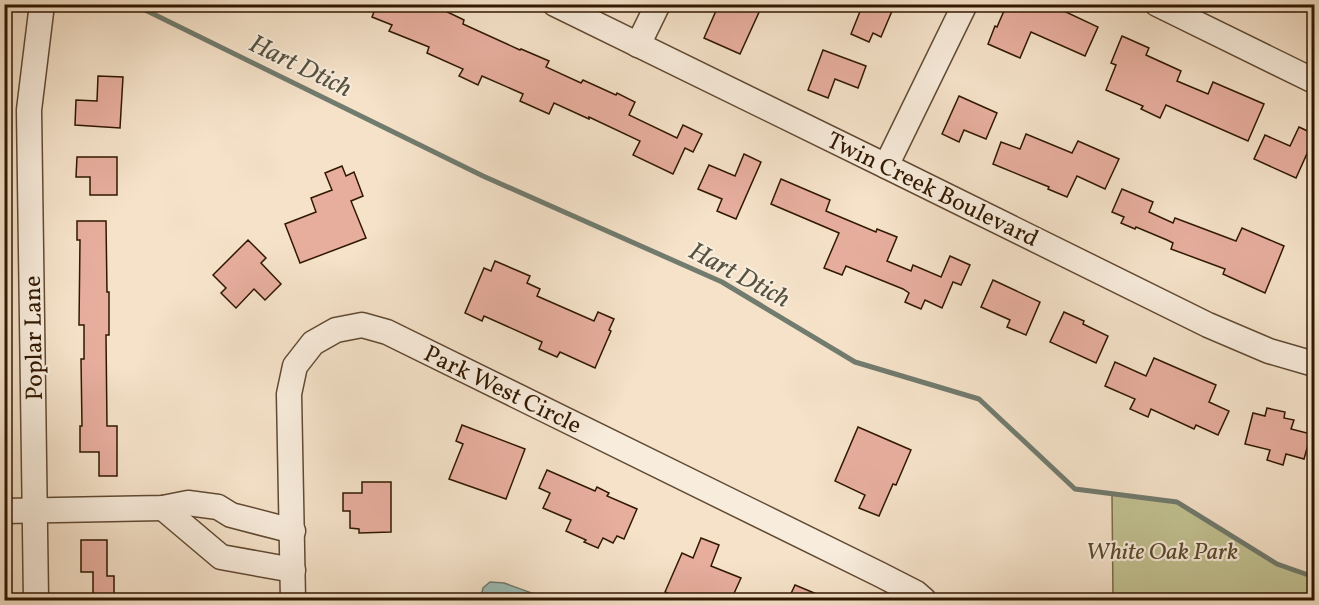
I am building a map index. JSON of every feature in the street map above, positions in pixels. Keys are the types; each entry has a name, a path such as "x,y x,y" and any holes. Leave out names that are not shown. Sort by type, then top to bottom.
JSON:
{"street":[{"name":"Poplar Lane","path":"36,600 29,110 42,4"},
{"name":"Twin Creek Boulevard","path":"555,4 1208,325 1269,351 1314,364"},
{"path":"638,45 658,4"},
{"path":"886,166 964,4"},
{"path":"1157,4 1314,81"},
{"name":"Park West Circle","path":"293,600 289,394 295,366 313,343 336,330 362,325 387,332 879,574 916,593 924,600"},
{"path":"4,511 163,508 188,503 218,507 231,515 293,531"},
{"path":"163,508 221,557 293,570"},
{"path":"210,548 222,535 231,515"}],"green space":[{"name":"White Oak Park","path":"1112,494 1177,502 1277,564 1314,577 1314,600 1113,600"}],"water":[{"path":"490,582 504,583 551,600 480,600 483,588"}],"building":[{"path":"377,4 431,4 464,20 463,24 549,61 546,67 581,83 583,80 635,102 629,115 677,138 683,125 702,134 693,152 685,148 673,174 633,155 640,141 589,117 589,119 554,103 549,114 520,101 523,94 482,76 478,85 459,76 463,69 427,53 429,47 389,31 392,25 372,17"},
{"path":"719,4 749,4 760,10 740,54 704,38"},
{"path":"863,4 895,4 881,37 873,33 869,42 851,34"},
{"path":"1007,4 1049,4 1098,27 1085,56 1031,32 1020,58 988,44"},
{"path":"1122,36 1149,48 1146,55 1181,71 1177,81 1208,94 1213,82 1264,104 1248,141 1166,105 1160,118 1141,109 1143,106 1106,90 1116,65 1111,63"},
{"path":"823,50 866,66 858,88 835,79 828,98 808,90"},
{"path":"98,76 123,77 120,128 75,125 76,100 97,101"},
{"path":"959,96 997,113 986,139 964,130 959,142 942,134"},
{"path":"1299,127 1314,134 1314,138 1296,178 1254,159 1265,135 1290,146"},
{"path":"1026,134 1072,153 1078,141 1119,159 1105,189 1077,176 1067,197 1048,189 1049,187 993,164 1001,142 1020,149"},
{"path":"744,154 761,162 736,219 717,211 722,199 698,189 709,165 735,176"},
{"path":"77,157 117,157 117,195 90,195 90,177 76,177"},
{"path":"342,166 346,176 354,172 363,196 351,201 366,238 300,263 285,224 316,212 311,198 332,190 325,173"},
{"path":"781,179 830,200 826,211 876,232 877,229 897,237 887,261 911,271 913,265 941,277 950,256 970,265 961,285 953,282 942,308 925,300 921,309 905,302 909,293 903,289 846,266 842,275 824,268 839,233 771,204"},
{"path":"1122,189 1153,202 1149,212 1173,223 1175,218 1236,241 1242,228 1284,246 1265,293 1223,274 1225,269 1171,249 1173,243 1167,240 1121,223 1124,217 1112,212"},
{"path":"77,221 106,221 107,292 109,292 109,335 106,335 107,426 117,426 117,476 99,476 99,452 80,452 81,359 84,359 84,325 79,325 80,240 77,240"},
{"path":"248,240 266,258 261,263 281,284 265,300 254,289 236,308 221,293 226,288 213,275"},
{"path":"495,261 530,276 527,283 540,289 537,296 594,321 598,312 614,319 595,368 560,352 557,357 539,349 542,342 484,316 482,321 465,313 484,268 491,271"},
{"path":"993,280 1040,302 1026,335 1007,327 1010,320 981,307"},
{"path":"1064,312 1108,336 1096,363 1050,342"},
{"path":"1154,358 1216,385 1209,402 1229,411 1218,435 1196,425 1194,429 1151,409 1148,417 1130,409 1135,399 1105,386 1115,362 1146,376"},
{"path":"1267,408 1285,412 1284,418 1294,420 1291,429 1311,434 1304,459 1286,454 1283,465 1267,460 1270,450 1245,444 1253,413 1265,416"},
{"path":"462,425 525,449 506,499 449,479 463,444 456,441"},
{"path":"858,427 911,450 879,516 859,508 865,495 835,481"},
{"path":"547,470 595,491 597,487 609,493 607,496 637,509 624,539 617,536 613,543 603,538 598,548 566,531 571,520 543,508 550,493 539,488"},
{"path":"362,482 391,482 391,532 359,533 359,529 350,528 350,511 343,511 343,493 362,493"},
{"path":"701,538 719,545 711,566 741,578 731,600 684,600 665,592 682,553 693,558"},
{"path":"81,540 107,540 107,576 114,576 114,596 93,596 93,572 81,572"},
{"path":"795,585 831,600 788,600"}],"waterway":[{"name":"Hart Dtich","path":"133,4 483,176 722,282 855,362 979,399 1075,489 1177,502 1277,564 1314,577"}]}
